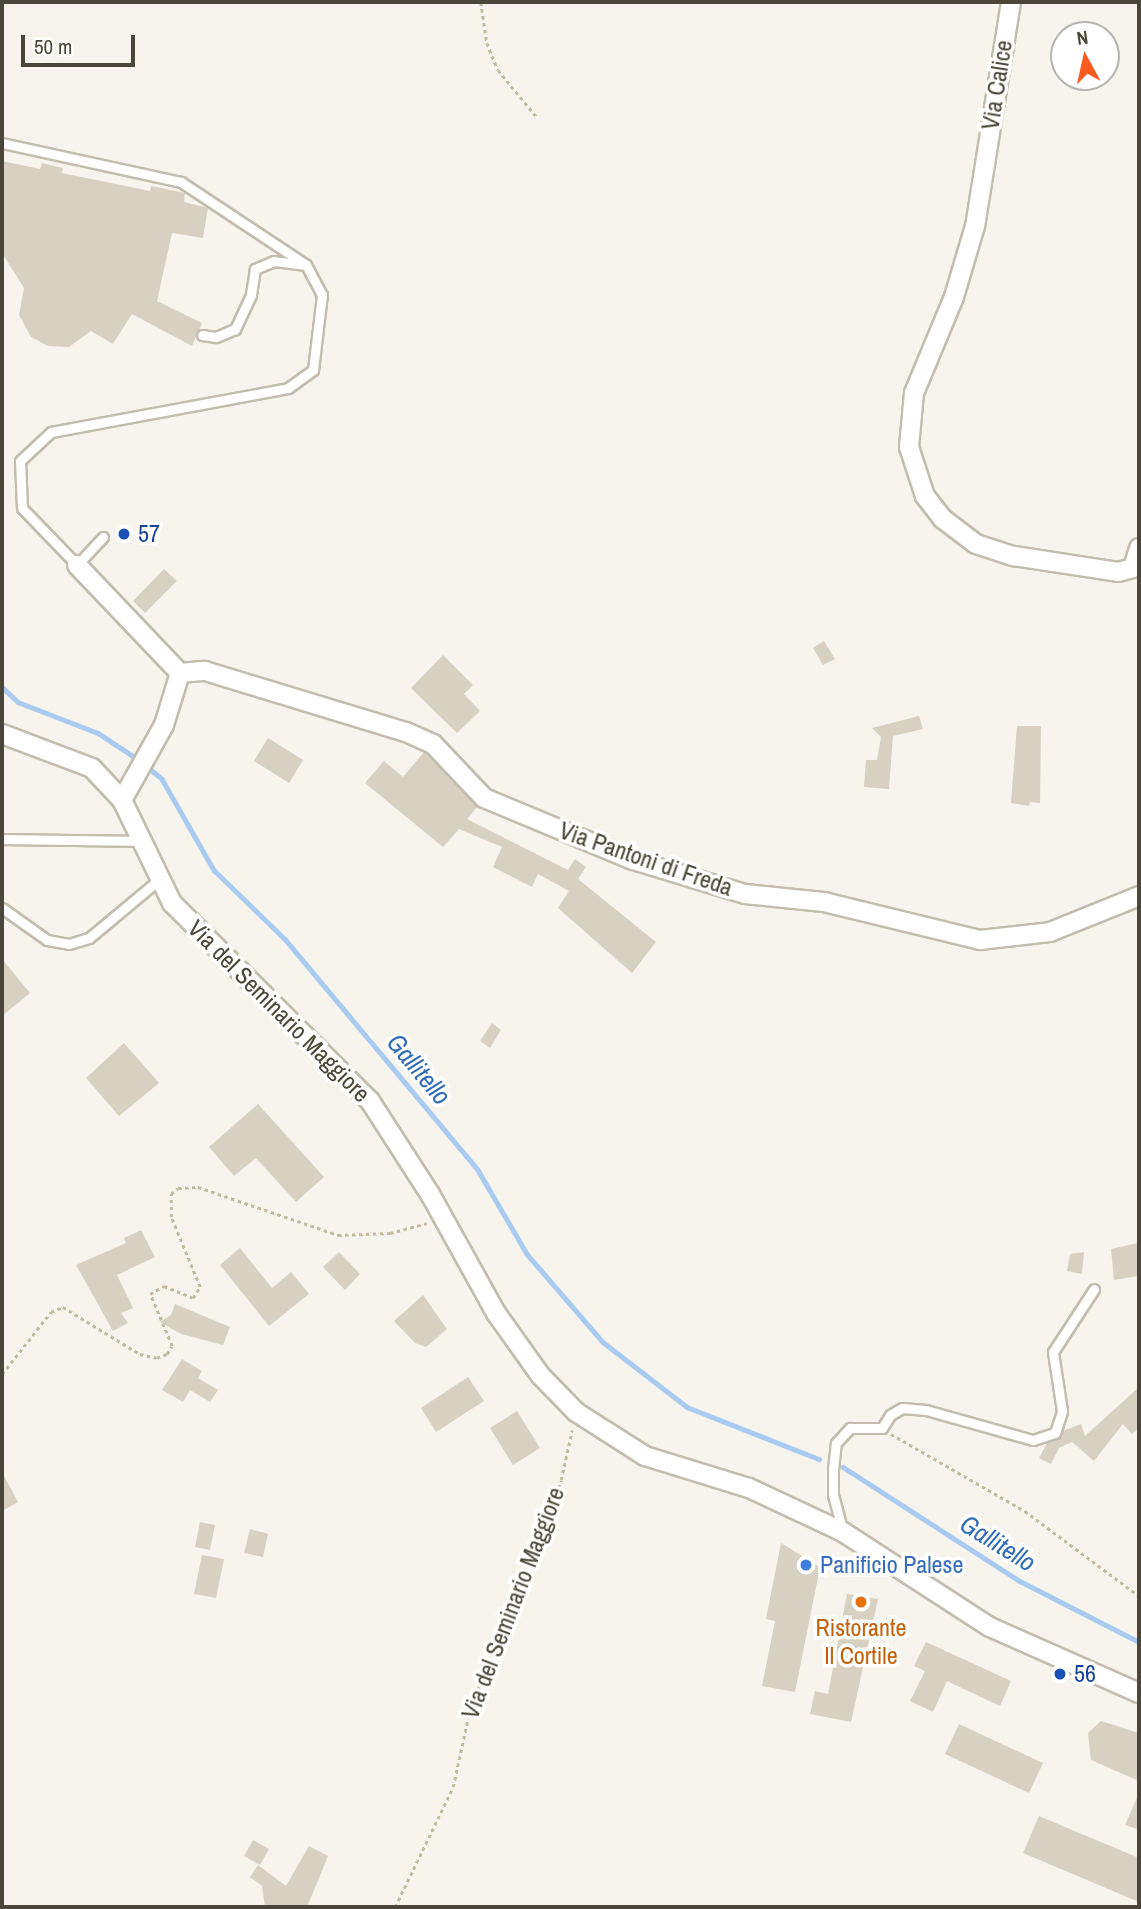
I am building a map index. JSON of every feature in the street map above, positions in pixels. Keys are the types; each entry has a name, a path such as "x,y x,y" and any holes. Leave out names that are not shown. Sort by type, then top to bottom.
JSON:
{"street":[{"name":"Via Calice","path":"1011,2 965,264 914,393 909,447 916,475 943,519 992,550 1118,572 1133,568 1139,548"},
{"path":"76,565 180,673 164,725 124,795"},
{"name":"Via Pantoni di Freda","path":"180,673 205,671 406,732 433,744 484,798 633,860 745,894 824,902 980,940 1050,932 1139,896"},
{"name":"Via del Seminario Maggiore","path":"2,734 92,768 124,795 173,903 370,1101 444,1218 496,1313 541,1376 576,1412 645,1456 749,1488 843,1532 990,1627 1139,1693"}],"lane":[{"path":"2,143 181,182 306,265 322,295 313,370 288,388 51,432 20,461 22,508 76,565 103,537"},
{"path":"202,335 216,337 235,329 251,295 255,269 274,261 306,265"},
{"path":"2,839 144,841"},
{"path":"2,908 47,940 69,944 89,939 161,878"},
{"path":"843,1532 833,1495 836,1443 850,1428 882,1428 890,1415 902,1408 926,1410 1033,1440 1055,1433 1062,1411 1053,1352 1094,1289"}],"path":[{"path":"481,2 487,43 498,70 536,116"},
{"path":"2,1374 51,1312 63,1307 141,1354 157,1358 167,1354 172,1346 150,1294 164,1286 192,1298 200,1287 171,1217 171,1194 178,1188 198,1187 338,1235 390,1233 444,1218"},
{"name":"Via del Seminario Maggiore","path":"395,1907 453,1787 470,1709 561,1480 576,1412"},
{"path":"882,1428 1025,1511 1139,1596"}],"building":[{"path":"2,161 40,169 42,163 63,168 62,173 150,191 151,186 185,193 184,202 208,208 203,238 172,233 157,301 202,323 192,346 132,314 113,344 91,331 69,347 48,346 31,337 19,315 24,288 2,253"},
{"path":"164,569 177,581 145,613 133,601"},
{"path":"824,641 835,659 823,665 813,648"},
{"path":"443,655 473,685 464,694 480,711 457,733 411,688"},
{"path":"919,716 923,729 893,736 889,789 864,787 866,760 877,760 881,737 872,728"},
{"path":"1017,726 1041,726 1040,803 1030,802 1029,806 1011,803"},
{"path":"268,738 303,760 289,783 254,761"},
{"path":"424,752 477,807 467,819 568,870 575,859 586,867 578,879 656,942 632,973 558,908 569,891 538,874 532,887 493,867 502,847 459,829 443,847 365,783 384,761 403,777"},
{"path":"2,959 30,993 2,1016"},
{"path":"492,1023 501,1030 490,1048 480,1041"},
{"path":"124,1043 159,1083 119,1116 86,1078"},
{"path":"258,1104 324,1177 296,1202 256,1158 234,1176 209,1147"},
{"path":"141,1230 155,1257 117,1275 133,1308 121,1313 128,1323 113,1331 76,1265 126,1243 124,1238"},
{"path":"1137,1243 1139,1276 1114,1280 1111,1249"},
{"path":"240,1248 272,1288 291,1272 309,1294 269,1326 220,1265"},
{"path":"339,1252 360,1274 345,1290 323,1267"},
{"path":"1084,1252 1082,1274 1067,1271 1070,1254"},
{"path":"423,1295 447,1329 426,1347 415,1343 394,1321"},
{"path":"175,1304 230,1327 223,1345 181,1334 160,1322 171,1315"},
{"path":"182,1359 202,1371 198,1378 218,1390 210,1402 190,1390 183,1402 162,1390"},
{"path":"468,1377 484,1401 436,1432 421,1408"},
{"path":"1139,1387 1139,1428 1132,1434 1123,1424 1094,1461 1072,1442 1059,1448 1051,1464 1039,1458 1047,1443 1059,1438 1063,1431 1081,1424 1085,1436"},
{"path":"517,1411 540,1448 513,1465 490,1428"},
{"path":"2,1472 18,1502 2,1511"},
{"path":"200,1522 215,1525 210,1550 195,1547"},
{"path":"250,1529 268,1534 263,1557 244,1553"},
{"path":"781,1543 820,1567 795,1692 762,1686 775,1621 766,1619"},
{"path":"202,1555 224,1559 216,1598 194,1594"},
{"path":"847,1594 878,1599 851,1722 810,1714 815,1691 828,1694"},
{"path":"926,1642 1011,1681 1000,1706 947,1681 933,1712 910,1701 925,1671 914,1666"},
{"path":"1101,1721 1139,1733 1139,1781 1091,1760 1088,1733"},
{"path":"959,1724 1043,1763 1029,1793 945,1754"},
{"path":"1139,1793 1139,1830 1125,1825"},
{"path":"1039,1816 1139,1858 1139,1902 1023,1853"},
{"path":"253,1840 269,1849 260,1865 244,1856"},
{"path":"309,1846 328,1856 307,1907 265,1907 262,1886 250,1877 258,1865 286,1886"}],"waterway":[{"name":"Gallitello","path":"2,687 18,702 98,733 139,760"},
{"name":"Gallitello","path":"145,765 162,779 214,870 285,939 478,1170 527,1254 603,1342 687,1407 819,1459"},
{"name":"Gallitello","path":"843,1467 1020,1581 1139,1642"}],"place":[{"name":"57","path":"124,534"},
{"name":"Panificio Palese","path":"806,1565"},
{"name":"Ristorante Il Cortile","path":"861,1602"},
{"name":"56","path":"1060,1674"}]}
